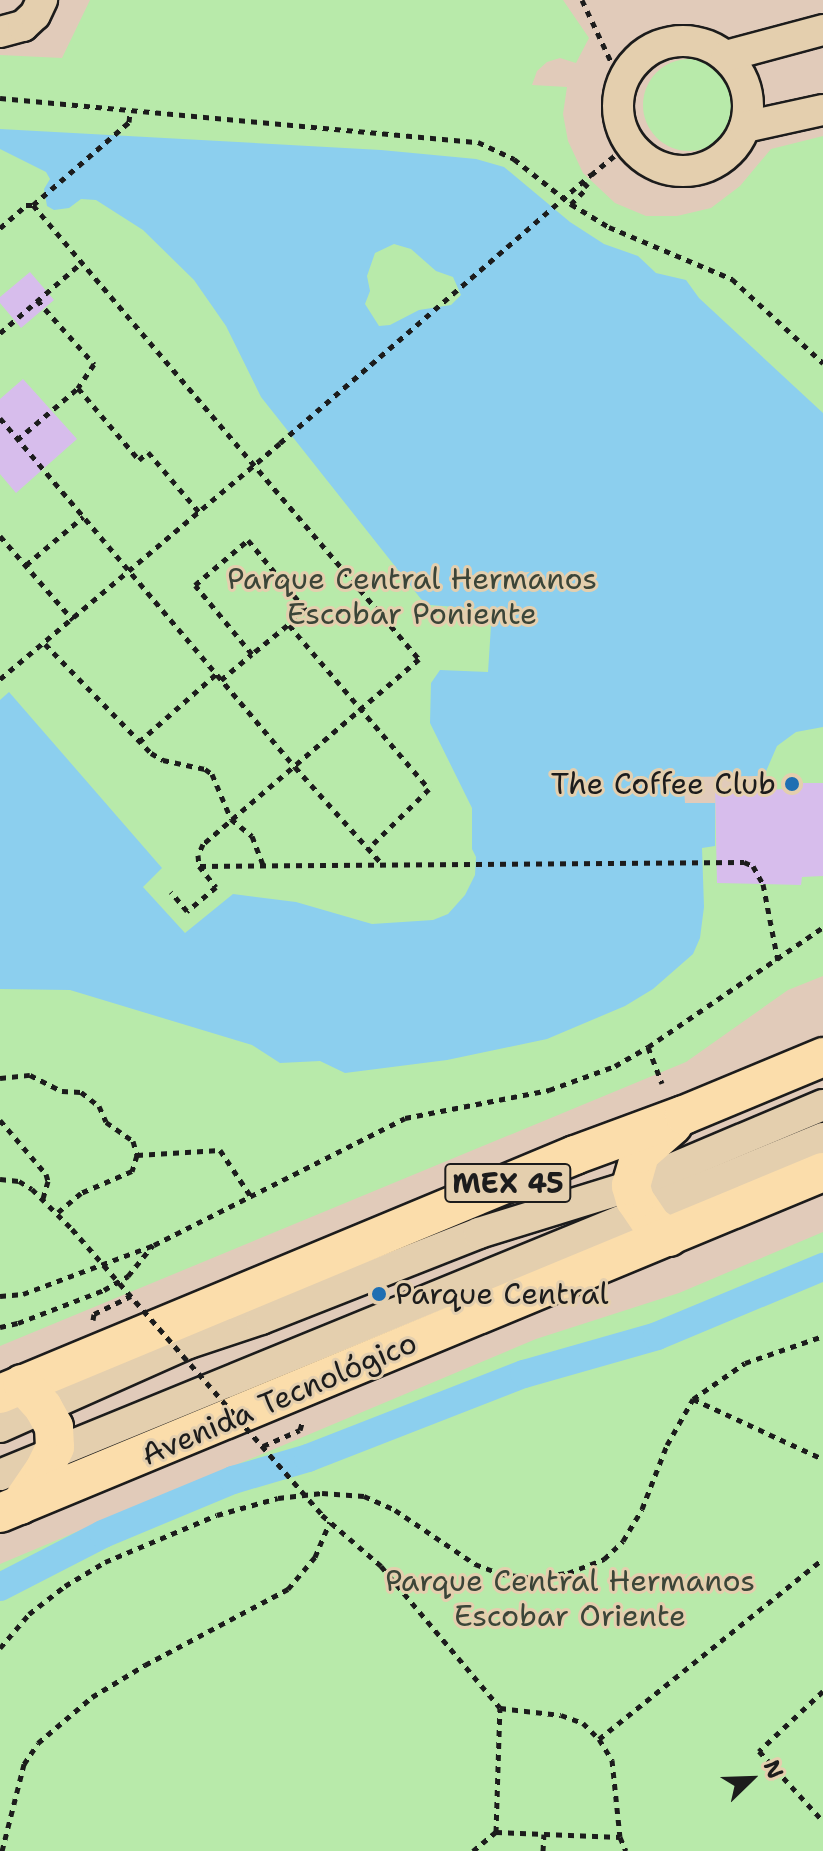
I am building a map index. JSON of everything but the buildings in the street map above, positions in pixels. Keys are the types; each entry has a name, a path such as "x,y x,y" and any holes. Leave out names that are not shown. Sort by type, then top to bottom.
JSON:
{"main road":[{"name":"MEX 45","path":"22,1395 575,1155 684,1115 823,1057"},
{"path":"648,1212 640,1154 684,1115"},
{"name":"Avenida Tecnológico","path":"7,1498 648,1212 823,1172"},
{"path":"7,1498 51,1455 55,1447 54,1427 22,1395"}],"lane":[{"path":"0,32 23,26 35,15 42,0"},
{"path":"726,56 823,30"},
{"path":"666,43 697,43 726,56 747,89 745,127 736,145 722,160 704,169 684,172 645,160 630,143 621,126 618,106 622,85 632,66 647,52 666,43"},
{"path":"745,127 823,110"},
{"path":"0,1427 22,1395 189,1343 313,1299 479,1233 648,1212 823,1105"},
{"path":"51,1455 823,1138"}],"path":[{"path":"582,0 622,85"},
{"path":"0,98 130,112 454,137 478,142 514,159 571,204 641,243 732,279 823,363"},
{"path":"0,228 26,205 33,205 129,122 130,112"},
{"path":"0,669 2,677 45,644 630,143"},
{"path":"571,204 588,187 583,182"},
{"path":"33,205 419,659 203,844 198,855 199,866 216,887 187,911 171,892"},
{"path":"0,333 81,263"},
{"path":"17,440 78,388 94,364 37,300"},
{"path":"78,388 139,460 148,452 199,512"},
{"path":"0,418 295,767 383,865"},
{"path":"26,565 83,517"},
{"path":"0,536 73,620"},
{"path":"221,680 306,610 248,540 195,585 252,654"},
{"path":"289,625 429,789 368,849"},
{"path":"45,644 139,742 163,760 205,769 212,774 231,819 252,836 263,865"},
{"path":"139,742 216,674"},
{"path":"199,866 744,862 758,873 778,961"},
{"path":"0,1296 23,1294 154,1245 405,1118 573,1083 648,1047 778,961 823,927"},
{"path":"648,1047 662,1083"},
{"path":"0,1078 30,1075 62,1091 81,1092 99,1106 106,1122 133,1141 137,1155 132,1171 81,1193 57,1213"},
{"path":"0,1120 46,1174 48,1181 43,1199"},
{"path":"137,1155 220,1150 252,1198"},
{"path":"0,1179 19,1181 57,1213 322,1515 381,1566 500,1708 496,1832"},
{"path":"0,1327 104,1290 128,1276 154,1245"},
{"path":"94,1314 131,1296"},
{"path":"0,1648 29,1614 65,1586 105,1562 217,1515 278,1498 322,1493 364,1496 395,1510 475,1564 501,1574 535,1578 568,1573 604,1559 623,1541 642,1509 667,1445 693,1399 745,1363 823,1336"},
{"path":"693,1399 823,1459"},
{"path":"263,1446 300,1430"},
{"path":"2,1851 24,1764 38,1743 92,1697 288,1589 310,1565 330,1522"},
{"path":"599,1739 823,1559"},
{"path":"823,1691 759,1751 823,1821"},
{"path":"500,1708 561,1715 583,1723 599,1739 612,1760 620,1837 626,1851"},
{"path":"473,1851 496,1832 620,1837"},
{"path":"543,1851 544,1834"}],"green space":[{"name":"Parque Central Hermanos Escobar Poniente","path":"90,0 563,0 589,38 576,63 560,58 547,62 537,71 532,85 567,87 563,114 568,141 583,173 615,203 646,216 677,216 711,208 740,186 771,149 823,136 823,976 788,990 686,1062 0,1346 0,55 62,58"},
{"path":"689,59 707,63 721,73 731,87 735,105 731,123 721,137 707,147 689,151 671,147 657,137 647,123 643,105 647,87 657,73 671,63"},
{"name":"Parque Central Hermanos Escobar Oriente","path":"823,1232 823,1851 0,1851 0,1564 536,1339 679,1293"}],"water":[{"path":"0,129 381,150 476,159 504,167 570,222 604,244 638,256 656,273 686,280 699,298 823,413 823,727 796,732 777,746 764,776 764,789 715,790 715,846 702,848 704,907 700,938 693,954 653,989 625,1006 547,1039 447,1060 345,1073 320,1061 280,1063 252,1045 70,990 0,989 0,700 9,692 162,868 143,887 185,933 233,894 296,902 372,924 433,920 448,914 465,895 475,875 476,857 472,849 472,808 430,723 431,683 440,670 488,672 492,610 430,605 421,599 261,397 226,326 194,280 143,230 96,200 81,199 69,208 54,210 47,206 44,189 50,179 46,172 0,149","holes":["394,244 411,249 436,271 453,277 461,295 451,305 419,310 390,325 379,326 365,304 370,291 367,276 375,253"]}],"pier":[{"path":"764,776 764,789 715,790 715,803 685,803 683,777"}],"waterway":[{"path":"0,1587 103,1534 233,1480 308,1458 524,1374 657,1336 823,1267"}],"place":[{"name":"The Coffee Club","path":"792,784"},
{"name":"Parque Central","path":"379,1294"}]}
